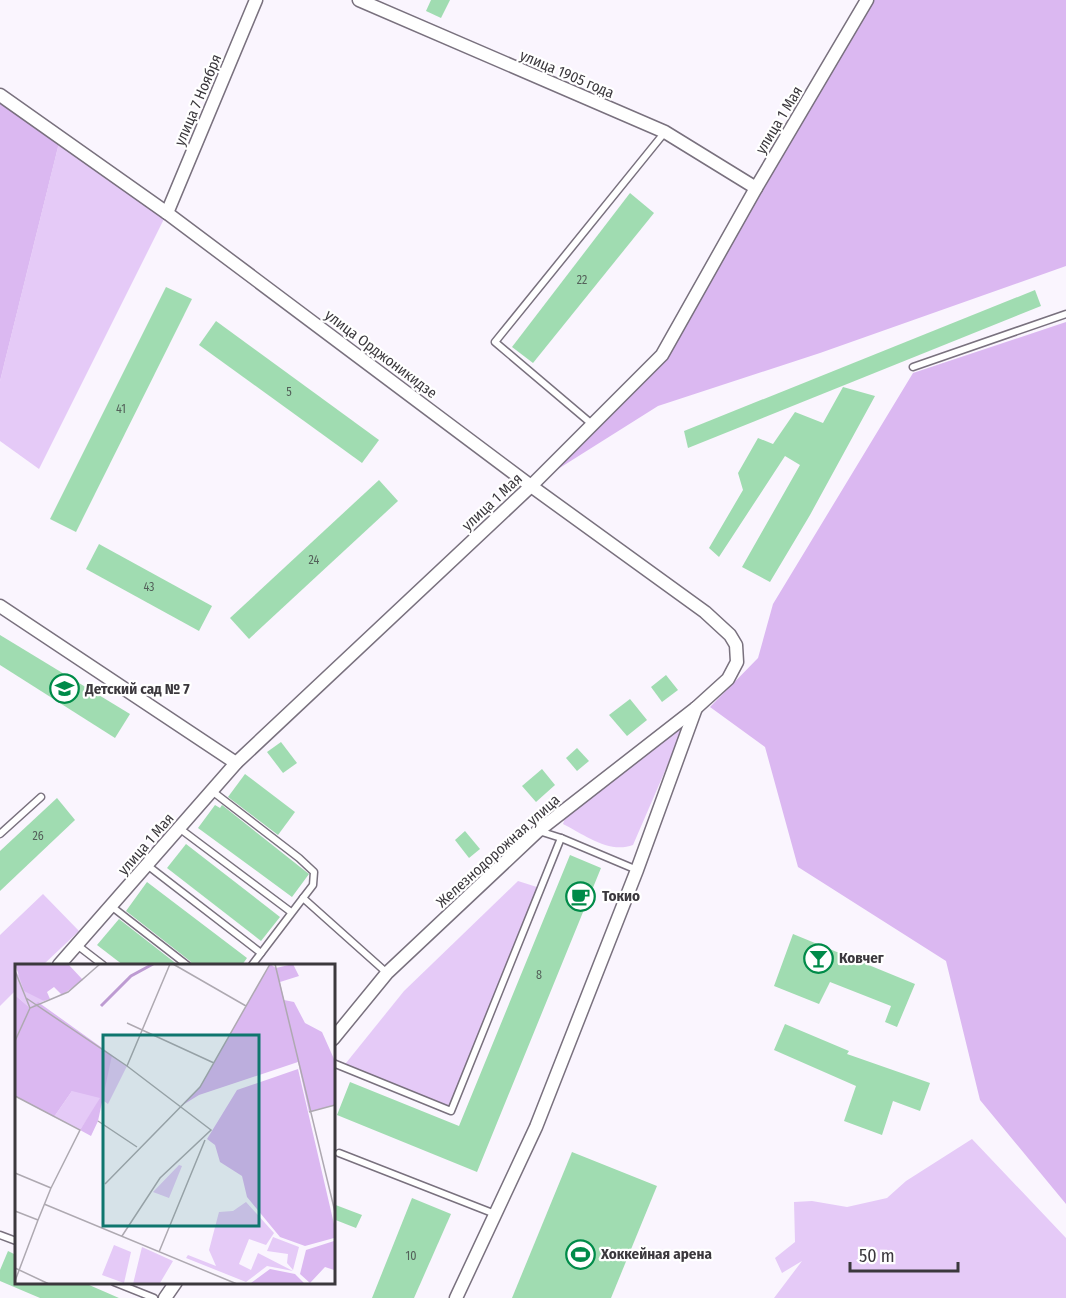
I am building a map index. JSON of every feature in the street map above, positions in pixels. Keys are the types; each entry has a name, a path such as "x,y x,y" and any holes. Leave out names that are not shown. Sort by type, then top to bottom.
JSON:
{"street":[{"name":"улица 7 Ноября","path":"167,213 256,0"},
{"name":"улица 1905 года","path":"359,0 664,132 756,188"},
{"name":"улица 1 Мая","path":"60,964 236,763 531,486 662,355 756,188 867,0"},
{"name":"улица Орджоникидзе","path":"0,95 167,213 531,486 705,612 730,635 736,645"},
{"path":"0,606 236,763"},
{"name":"Железнодорожная улица","path":"334,1038 387,974 538,831 696,708 728,679 737,662 736,645"},
{"path":"456,1298 536,1127 637,870 696,708"},
{"path":"165,1298 175,1283"}],"lane":[{"path":"593,424 495,342 664,132"},
{"path":"913,367 1066,314"},
{"path":"212,791 314,872 314,885 253,964"},
{"path":"0,834 41,797"},
{"path":"179,828 291,912"},
{"path":"538,831 561,838 637,870"},
{"path":"334,1063 451,1111 561,838"},
{"path":"147,865 261,953"},
{"path":"303,898 387,974"},
{"path":"111,906 186,964"},
{"path":"77,945 102,964"},
{"path":"339,1153 495,1214"},
{"path":"0,1234 15,1241"},
{"path":"119,1283 154,1298"}],"shaded area":[{"path":"867,0 1066,0 1066,266 820,353 658,406 531,486 662,355"},
{"path":"0,95 60,139 0,381"},
{"path":"60,139 167,213 39,469 0,441 0,381"},
{"path":"1066,322 1066,1204 980,1100 946,961 798,867 765,747 710,707 758,658 773,604 913,373"},
{"path":"687,720 633,845 615,847 606,845 563,824 565,818 608,780"},
{"path":"518,881 540,888 451,1111 342,1068 404,991"},
{"path":"43,894 79,931 44,964 15,964 15,991 0,1006 0,935"},
{"path":"972,1139 1066,1238 1066,1298 774,1298 802,1261 782,1273 775,1258 795,1242 794,1202 812,1201 847,1207 887,1198 906,1181"}],"building":[{"path":"431,0 450,0 441,18 426,11"},
{"path":"630,193 654,213 533,363 512,347"},
{"path":"166,287 192,299 76,532 50,519"},
{"path":"1035,290 1041,306 688,448 684,431"},
{"path":"216,321 379,440 362,463 199,345"},
{"path":"843,387 875,396 810,515 770,582 742,567 800,465 785,456 719,557 709,548 743,490 738,473 758,438 773,444 795,412 823,423"},
{"path":"379,480 398,501 249,639 230,618"},
{"path":"99,544 212,606 199,631 86,569"},
{"name":"Детский сад № 7","path":"0,635 130,714 115,738 0,665"},
{"path":"666,675 678,690 662,702 651,687"},
{"path":"630,699 647,720 627,736 609,715"},
{"path":"281,742 297,763 283,773 267,752"},
{"path":"577,748 589,761 577,771 566,758"},
{"path":"542,769 555,785 536,802 522,786"},
{"path":"245,774 295,812 278,835 228,797"},
{"path":"57,798 75,820 0,891 0,851"},
{"path":"215,805 220,808 222,805 309,874 292,897 198,828"},
{"path":"465,831 480,849 469,858 455,840"},
{"path":"186,844 280,917 261,941 167,868"},
{"path":"570,855 601,868 477,1172 337,1115 350,1082 459,1126"},
{"path":"147,882 247,958 243,964 192,964 126,911"},
{"path":"119,919 177,964 122,964 97,945"},
{"name":"Ковчег","path":"793,934 915,984 897,1027 885,1022 891,1006 830,982 819,1004 774,986"},
{"path":"785,1024 849,1051 847,1054 930,1083 920,1111 893,1101 882,1135 844,1121 856,1086 774,1050"},
{"path":"572,1152 657,1186 611,1298 512,1298"},
{"path":"412,1198 451,1214 414,1298 372,1298"},
{"path":"334,1204 362,1215 356,1228 334,1219"},
{"path":"8,1251 15,1254 15,1283 85,1283 119,1298 40,1298 0,1281 0,1270"}],"place":[{"name":"Детский сад № 7","path":"64,689"},
{"name":"Токио","path":"581,896"},
{"name":"Ковчег","path":"818,958"},
{"name":"Хоккейная арена","path":"580,1254"}]}
